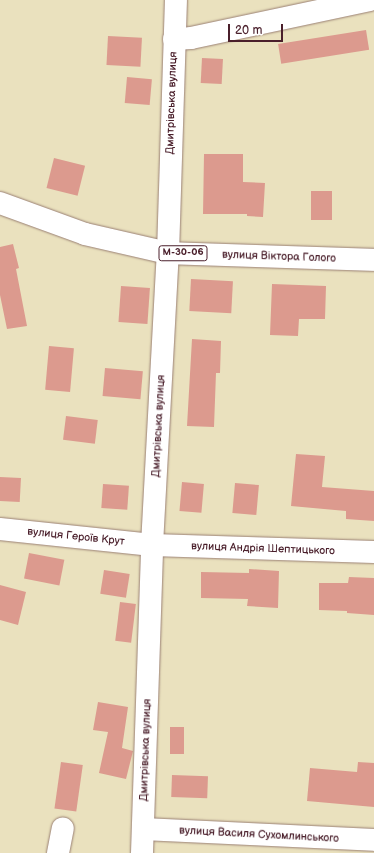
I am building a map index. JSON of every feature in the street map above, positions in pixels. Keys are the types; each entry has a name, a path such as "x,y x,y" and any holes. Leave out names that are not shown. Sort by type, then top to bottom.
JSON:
{"street":[{"name":"Дмитрівська вулиця","path":"142,853 152,545 168,253 176,0"},
{"path":"174,40 191,38 370,0"},
{"name":"вулиця Віктора Голого","path":"0,203 85,234 168,253 374,260"},
{"name":"вулиця Героїв Крут","path":"0,529 152,545"},
{"name":"вулиця Андрія Шептицького","path":"152,545 374,552"},
{"path":"58,853 64,828"},
{"name":"вулиця Василя Сухомлинського","path":"143,829 374,840"}],"building":[{"path":"366,30 369,50 281,64 278,44"},
{"path":"108,36 142,38 140,67 106,65"},
{"path":"202,58 223,59 222,84 201,83"},
{"path":"127,77 152,79 150,105 125,103"},
{"path":"204,154 243,154 243,182 265,183 263,217 247,216 247,214 203,214"},
{"path":"54,158 85,166 78,196 47,188"},
{"path":"311,191 332,191 332,220 311,220"},
{"path":"13,244 19,268 16,269 27,326 7,329 0,295 0,247"},
{"path":"191,279 233,281 231,313 189,311"},
{"path":"272,284 326,286 325,319 299,319 298,336 270,335"},
{"path":"121,286 150,288 147,324 118,322"},
{"path":"192,339 221,341 220,373 216,373 214,427 187,426"},
{"path":"49,346 74,348 70,392 45,390"},
{"path":"105,368 143,371 140,399 103,396"},
{"path":"66,416 98,420 95,444 63,440"},
{"path":"296,454 325,456 322,487 374,491 374,521 346,519 346,511 291,506"},
{"path":"0,477 21,478 20,502 0,501"},
{"path":"182,482 204,484 201,513 179,511"},
{"path":"235,483 259,485 256,515 232,513"},
{"path":"103,484 129,486 127,510 101,508"},
{"path":"29,553 64,560 59,585 24,579"},
{"path":"249,569 279,571 278,608 247,606 248,599 201,598 201,572 249,573"},
{"path":"104,570 130,574 126,598 100,594"},
{"path":"349,577 374,578 374,615 347,613 347,611 319,610 319,583 348,583"},
{"path":"0,585 26,592 18,625 0,620"},
{"path":"120,602 136,604 131,643 115,641"},
{"path":"98,702 128,707 122,748 133,751 126,779 99,773 108,732 93,730"},
{"path":"170,727 184,727 184,754 170,754"},
{"path":"61,762 83,765 76,812 54,809"},
{"path":"358,762 374,763 374,807 307,801 310,768 357,772"},
{"path":"172,775 208,776 207,798 171,797"}]}
